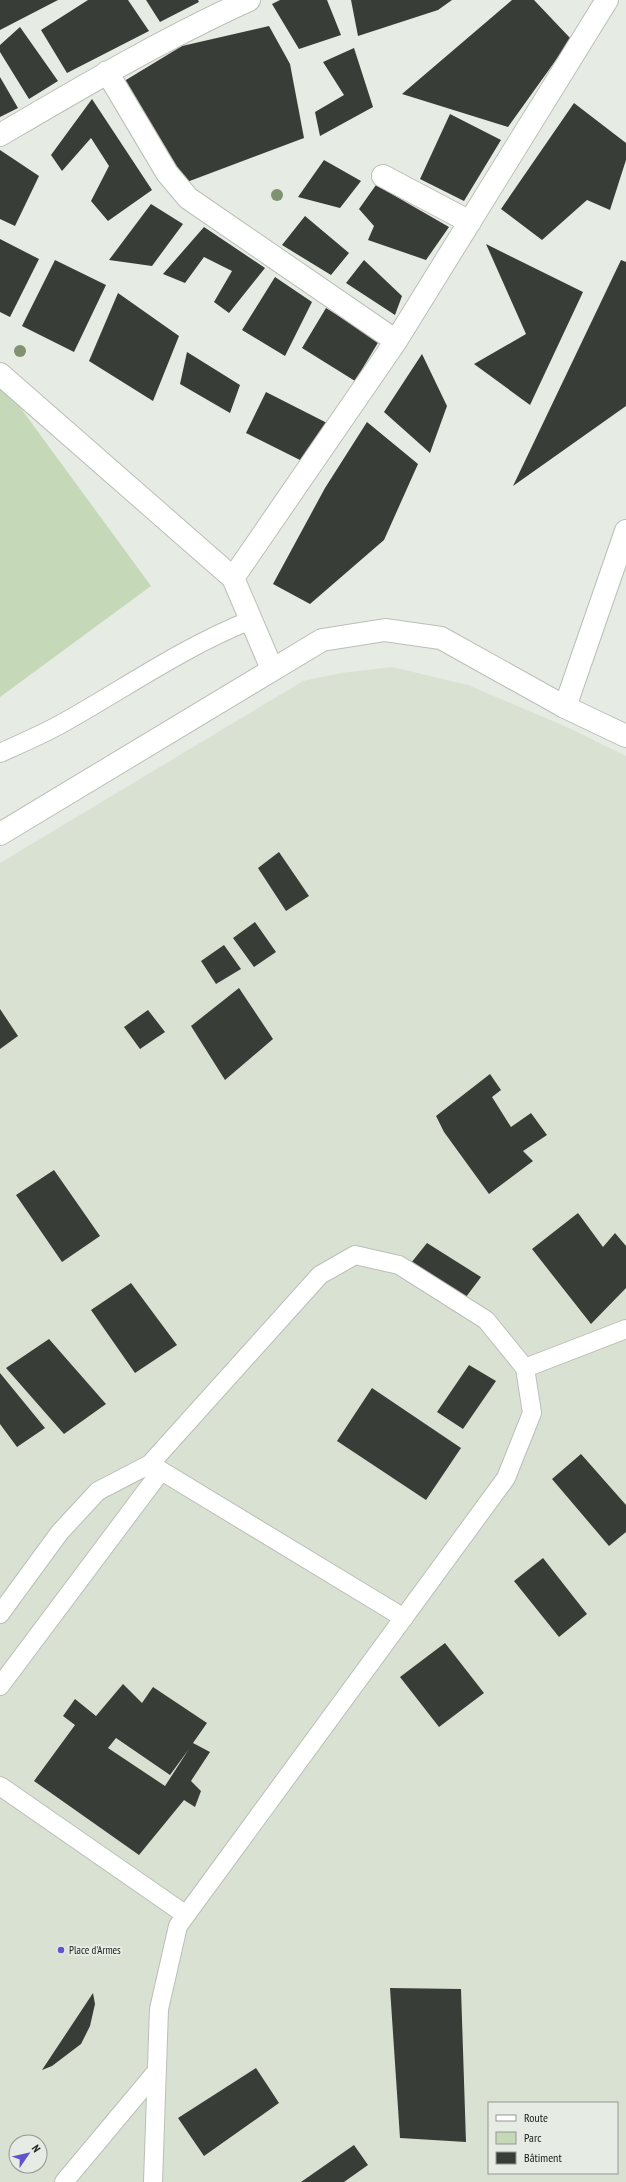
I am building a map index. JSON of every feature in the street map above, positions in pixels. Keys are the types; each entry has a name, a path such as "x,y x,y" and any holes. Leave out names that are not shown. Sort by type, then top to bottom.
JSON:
{"street":[{"path":"0,135 107,72 212,17 250,0"},
{"path":"233,578 396,341 607,0"},
{"path":"107,72 167,173 188,198 396,341"},
{"path":"383,176 470,222"},
{"path":"0,374 233,578 272,669"},
{"path":"565,707 626,531"},
{"path":"0,834 322,640 385,630 441,638 565,707 626,736"}],"lane":[{"path":"0,753 60,725 167,661 226,630 251,620"},
{"path":"0,1686 156,1468 320,1274 355,1255 399,1265 486,1320 525,1368 532,1413 506,1478 178,1926 158,2009 153,2182"},
{"path":"525,1368 626,1329"},
{"path":"0,1614 60,1532 98,1491 156,1468"},
{"path":"156,1468 404,1618"},
{"path":"0,1786 186,1915"},
{"path":"64,2182 156,2072"}],"shaded area":[{"path":"392,667 468,685 569,728 626,756 626,2182 0,2182 0,863 303,681 341,673"}],"green space":[{"path":"0,380 151,586 0,697"}],"building":[{"path":"0,0 58,0 0,30"},
{"path":"88,0 128,0 149,31 67,73 41,30"},
{"path":"146,0 198,0 199,2 160,22"},
{"path":"280,0 327,0 341,35 299,49 272,4"},
{"path":"351,0 452,0 438,10 358,36"},
{"path":"512,0 534,0 571,39 508,127 402,94"},
{"path":"269,26 290,64 304,138 187,182 121,83 182,46"},
{"path":"20,27 58,81 29,99 0,52 0,45"},
{"path":"354,48 373,107 320,136 315,112 344,95 323,62"},
{"path":"0,77 18,108 0,117"},
{"path":"92,99 152,190 108,221 91,201 109,166 91,138 62,171 51,155"},
{"path":"574,103 626,143 626,160 610,210 587,200 542,240 501,209"},
{"path":"450,114 501,140 464,201 420,179"},
{"path":"0,150 39,176 15,226 0,219"},
{"path":"324,160 361,181 340,208 298,197"},
{"path":"376,185 449,227 426,260 368,240 374,226 359,209"},
{"path":"151,204 183,224 152,266 109,260"},
{"path":"305,216 349,253 331,275 282,245"},
{"path":"204,227 265,268 229,313 214,302 232,271 204,257 185,283 163,274"},
{"path":"0,239 39,259 10,317 0,312"},
{"path":"486,244 583,292 530,405 474,364 526,334"},
{"path":"55,260 106,285 74,352 22,326"},
{"path":"364,260 402,296 395,315 346,283"},
{"path":"621,260 626,262 626,406 513,486"},
{"path":"275,277 312,302 285,356 242,330"},
{"path":"118,293 179,336 153,401 89,361"},
{"path":"326,308 379,341 355,381 302,348"},
{"path":"187,352 240,385 230,413 180,384"},
{"path":"422,354 447,406 430,453 384,412"},
{"path":"266,392 327,423 302,461 246,433"},
{"path":"367,422 418,464 384,540 310,604 273,584 325,488"},
{"path":"279,852 309,896 286,911 258,868"},
{"path":"255,922 276,952 254,967 233,938"},
{"path":"224,945 241,969 216,984 201,961"},
{"path":"239,988 273,1039 225,1080 191,1026"},
{"path":"0,1009 18,1036 0,1049"},
{"path":"148,1010 165,1032 140,1049 124,1027"},
{"path":"490,1074 501,1090 492,1097 511,1127 531,1113 547,1135 523,1151 533,1161 489,1194 444,1132 436,1116"},
{"path":"54,1170 100,1236 62,1262 16,1195"},
{"path":"578,1213 603,1247 615,1233 626,1246 626,1288 591,1324 532,1249"},
{"path":"427,1243 481,1277 466,1297 411,1263"},
{"path":"131,1283 177,1345 135,1373 91,1310"},
{"path":"49,1339 106,1404 64,1434 6,1368"},
{"path":"469,1365 496,1381 463,1429 437,1412"},
{"path":"0,1373 45,1428 17,1447 0,1424"},
{"path":"372,1388 461,1448 426,1500 337,1441"},
{"path":"581,1454 626,1505 626,1532 609,1546 552,1479"},
{"path":"543,1558 587,1614 559,1637 514,1581"},
{"path":"445,1643 484,1693 439,1727 400,1677"},
{"path":"123,1684 142,1703 153,1687 207,1723 193,1743 210,1752 191,1781 201,1791 195,1807 184,1800 139,1855 34,1781 75,1725 63,1716 75,1699 96,1716","holes":["116,1738 170,1775 189,1749 165,1786 108,1748"]},
{"path":"390,1988 461,1989 466,2142 400,2138"},
{"path":"93,1993 95,2004 90,2026 81,2044 52,2066 42,2070"},
{"path":"256,2068 279,2103 204,2156 178,2118"},
{"path":"354,2145 368,2165 344,2182 301,2182"}],"place":[{"name":"Place d'Armes","path":"61,1950"}]}
